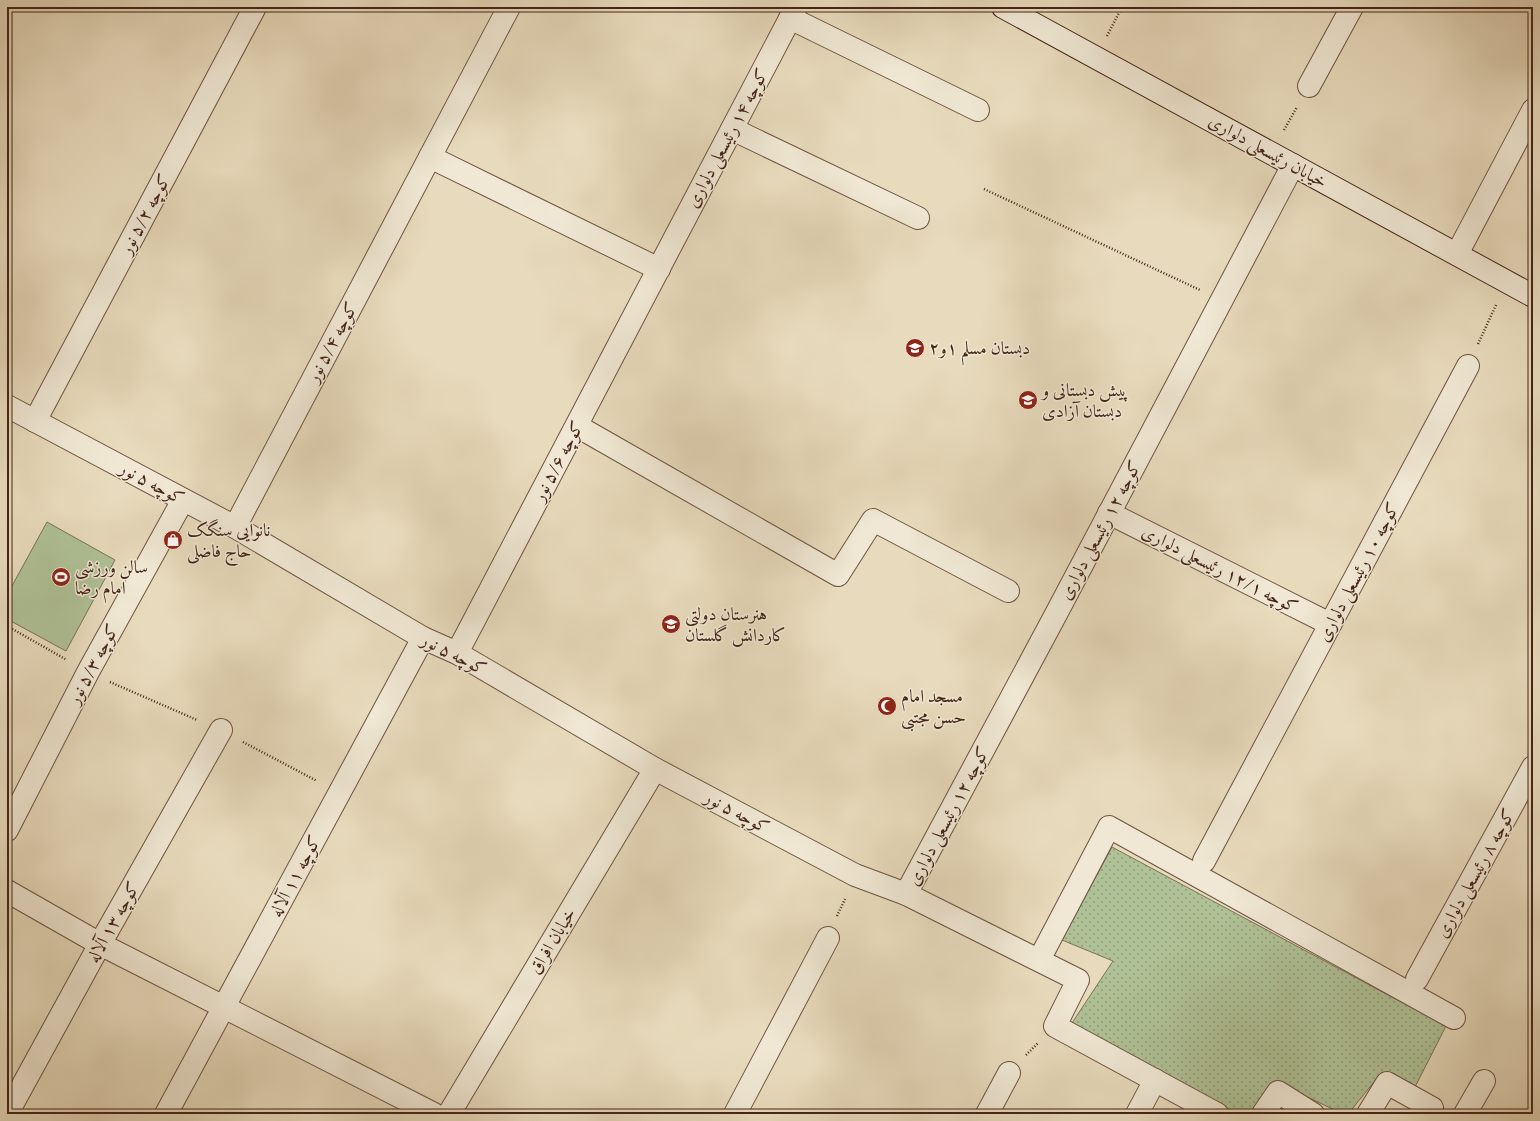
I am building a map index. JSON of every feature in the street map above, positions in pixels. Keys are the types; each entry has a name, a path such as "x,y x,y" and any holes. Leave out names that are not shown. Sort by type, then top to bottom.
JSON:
{"street":[{"name":"کوچه ۵/۲ نور","path":"35,421 255,7"},
{"name":"کوچه ۵/۴ نور","path":"235,527 509,7"},
{"name":"خیابان رئیسعلی دلواری","path":"1003,7 1533,296"},
{"path":"1309,86 1352,7"},
{"path":"793,13 978,110"},
{"name":"کوچه ۱۴ رئیسعلی دلواری","path":"659,269 793,13"},
{"path":"1457,254 1533,110"},
{"path":"732,129 918,218"},
{"path":"430,157 659,269"},
{"name":"کوچه ۱۲ رئیسعلی دلواری","path":"906,894 1293,165"},
{"name":"کوچه ۵/۶ نور","path":"457,653 659,269"},
{"name":"کوچه ۱۰ رئیسعلی دلواری","path":"1204,860 1468,366"},
{"name":"کوچه ۵ نور","path":"7,406 235,527 423,638 457,653 655,769 855,875 906,894 1078,980 1055,1026"},
{"path":"576,426 838,575 873,520 1008,592"},
{"name":"کوچه ۵/۳ نور","path":"7,830 88,672 182,500"},
{"name":"کوچه ۱۲/۱ رئیسعلی دلواری","path":"1109,513 1330,624"},
{"name":"کوچه ۱۱ آلاله","path":"166,1114 423,638"},
{"name":"کوچه ۱۳ آلاله","path":"7,1114 220,730"},
{"name":"کوچه ۸ رئیسعلی دلواری","path":"1417,979 1533,767"},
{"name":"خیابان افراق","path":"449,1114 655,769"},
{"path":"1039,960 1109,827 1454,1018"},
{"path":"7,891 100,944 434,1114"},
{"path":"736,1114 828,938"},
{"path":"1055,1026 1217,1114"},
{"path":"987,1114 1009,1073"},
{"path":"1137,1114 1155,1080"},
{"path":"1465,1114 1484,1081"},
{"path":"1368,1114 1387,1083 1432,1108"},
{"path":"1263,1114 1278,1092 1313,1114"}],"path":[{"path":"1097,58 1122,7"},
{"path":"1271,152 1309,86"},
{"path":"984,189 1222,300"},
{"path":"1468,366 1507,282"},
{"path":"7,626 88,672"},
{"path":"828,938 855,875"},
{"path":"1009,1073 1055,1026"}],"green space":[{"name":"سالن ورزشی امام رضا","path":"47,522 115,560 66,651 7,619 7,595"},
{"path":"1112,847 1446,1026 1414,1089 1382,1072 1348,1114 1343,1114 1274,1081 1252,1114 1238,1114 1072,1023 1113,961 1062,940"}],"place":[{"name":"دبستان مسلم ۱و۲","path":"915,348"},
{"name":"پیش دبستانی و دبستان آزادی","path":"1028,400"},
{"name":"نانوایی سنگک حاج فاضلی","path":"173,540"},
{"name":"سالن ورزشی امام رضا","path":"61,577"},
{"name":"هنرستان دولتی کاردانش گلستان","path":"671,624"},
{"name":"مسجد امام حسن مجتبی","path":"887,706"}]}
